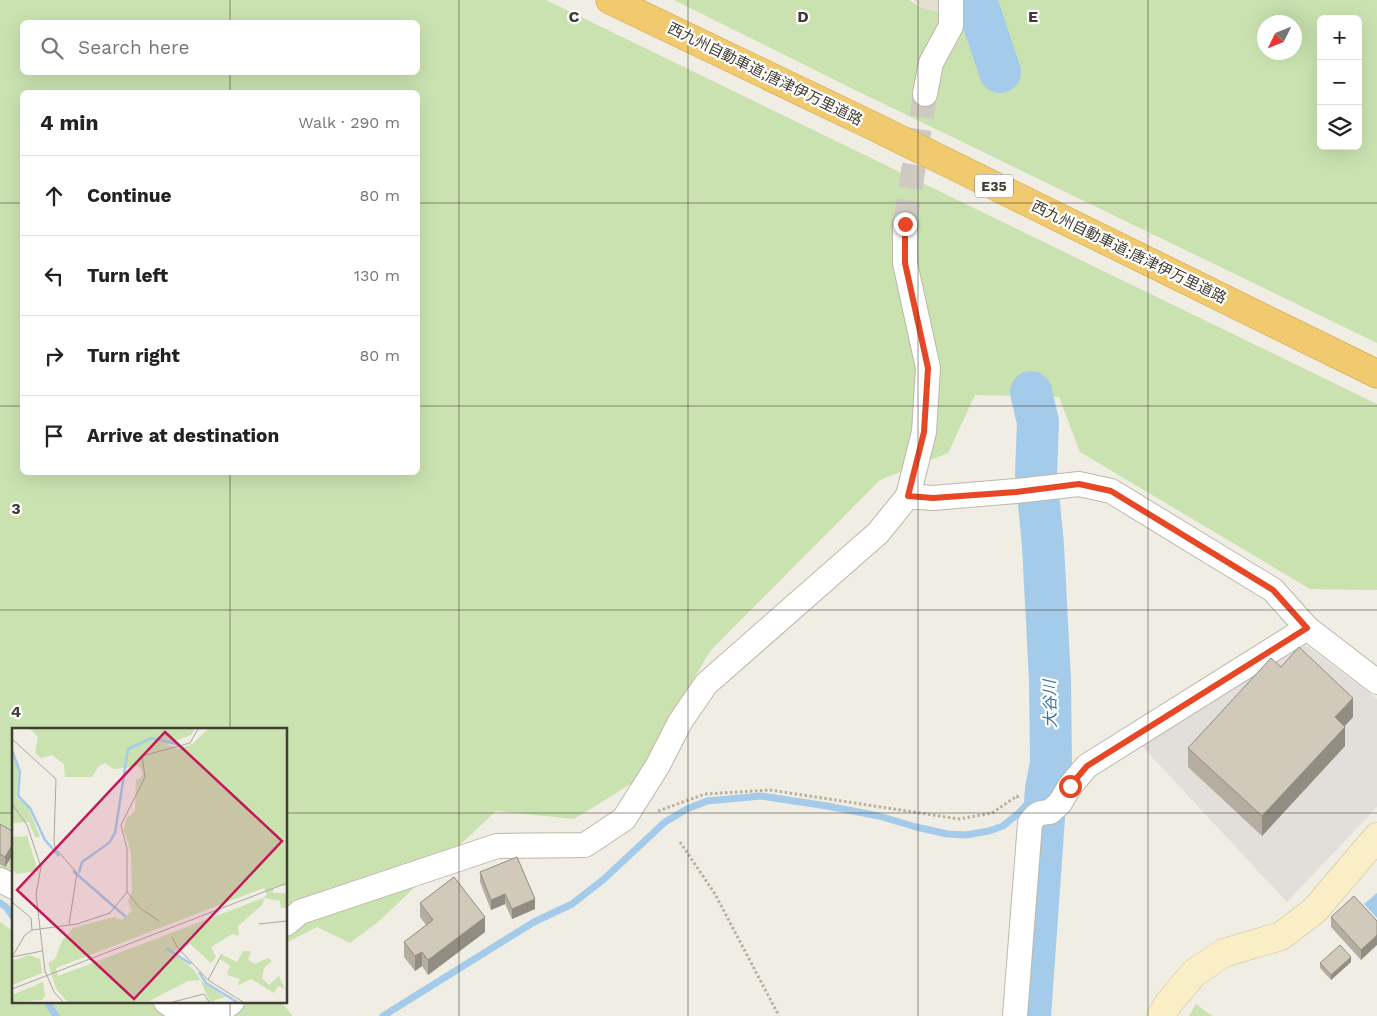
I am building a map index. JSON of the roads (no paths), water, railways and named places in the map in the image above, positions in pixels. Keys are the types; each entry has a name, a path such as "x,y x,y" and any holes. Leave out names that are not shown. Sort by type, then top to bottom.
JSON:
{"highway":[{"name":"西九州自動車道;唐津伊万里道路","path":"610,0 873,126 1377,374"}],"street":[{"path":"925,94 931,63 951,26 951,0"},
{"path":"288,922 300,912 496,846 585,845 624,819 658,765 680,722 706,684 878,533 908,496 924,432 928,368 905,263 905,224"},
{"path":"908,496 933,498 1016,492 1079,484 1111,491 1273,590 1307,628 1377,682"},
{"path":"1015,1016 1030,823 1060,804 1070,786 1087,766 1307,628"},
{"path":"1161,1016 1168,1004 1194,973 1224,953 1281,936 1315,910 1377,837"},
{"path":"0,880 12,886"},
{"path":"169,1004 186,1015 208,1016"},
{"path":"213,1016 229,1004"}],"water":[{"path":"1377,893 1377,918 1364,904"}],"waterway":[{"name":"大谷川","path":"976,0 1000,72"},
{"name":"大谷川","path":"1030,1016 1046,789 1051,763 1050,680 1043,545 1036,474 1038,422 1031,392"},
{"path":"383,1016 534,922 572,904 604,879 665,822 687,809 707,801 761,796 879,816 947,834 966,835 989,831 1003,826 1036,795 1046,789"},
{"path":"0,903 12,915"},
{"path":"49,1004 56,1016"}],"tunnel":[{"path":"905,224 925,94"}]}
